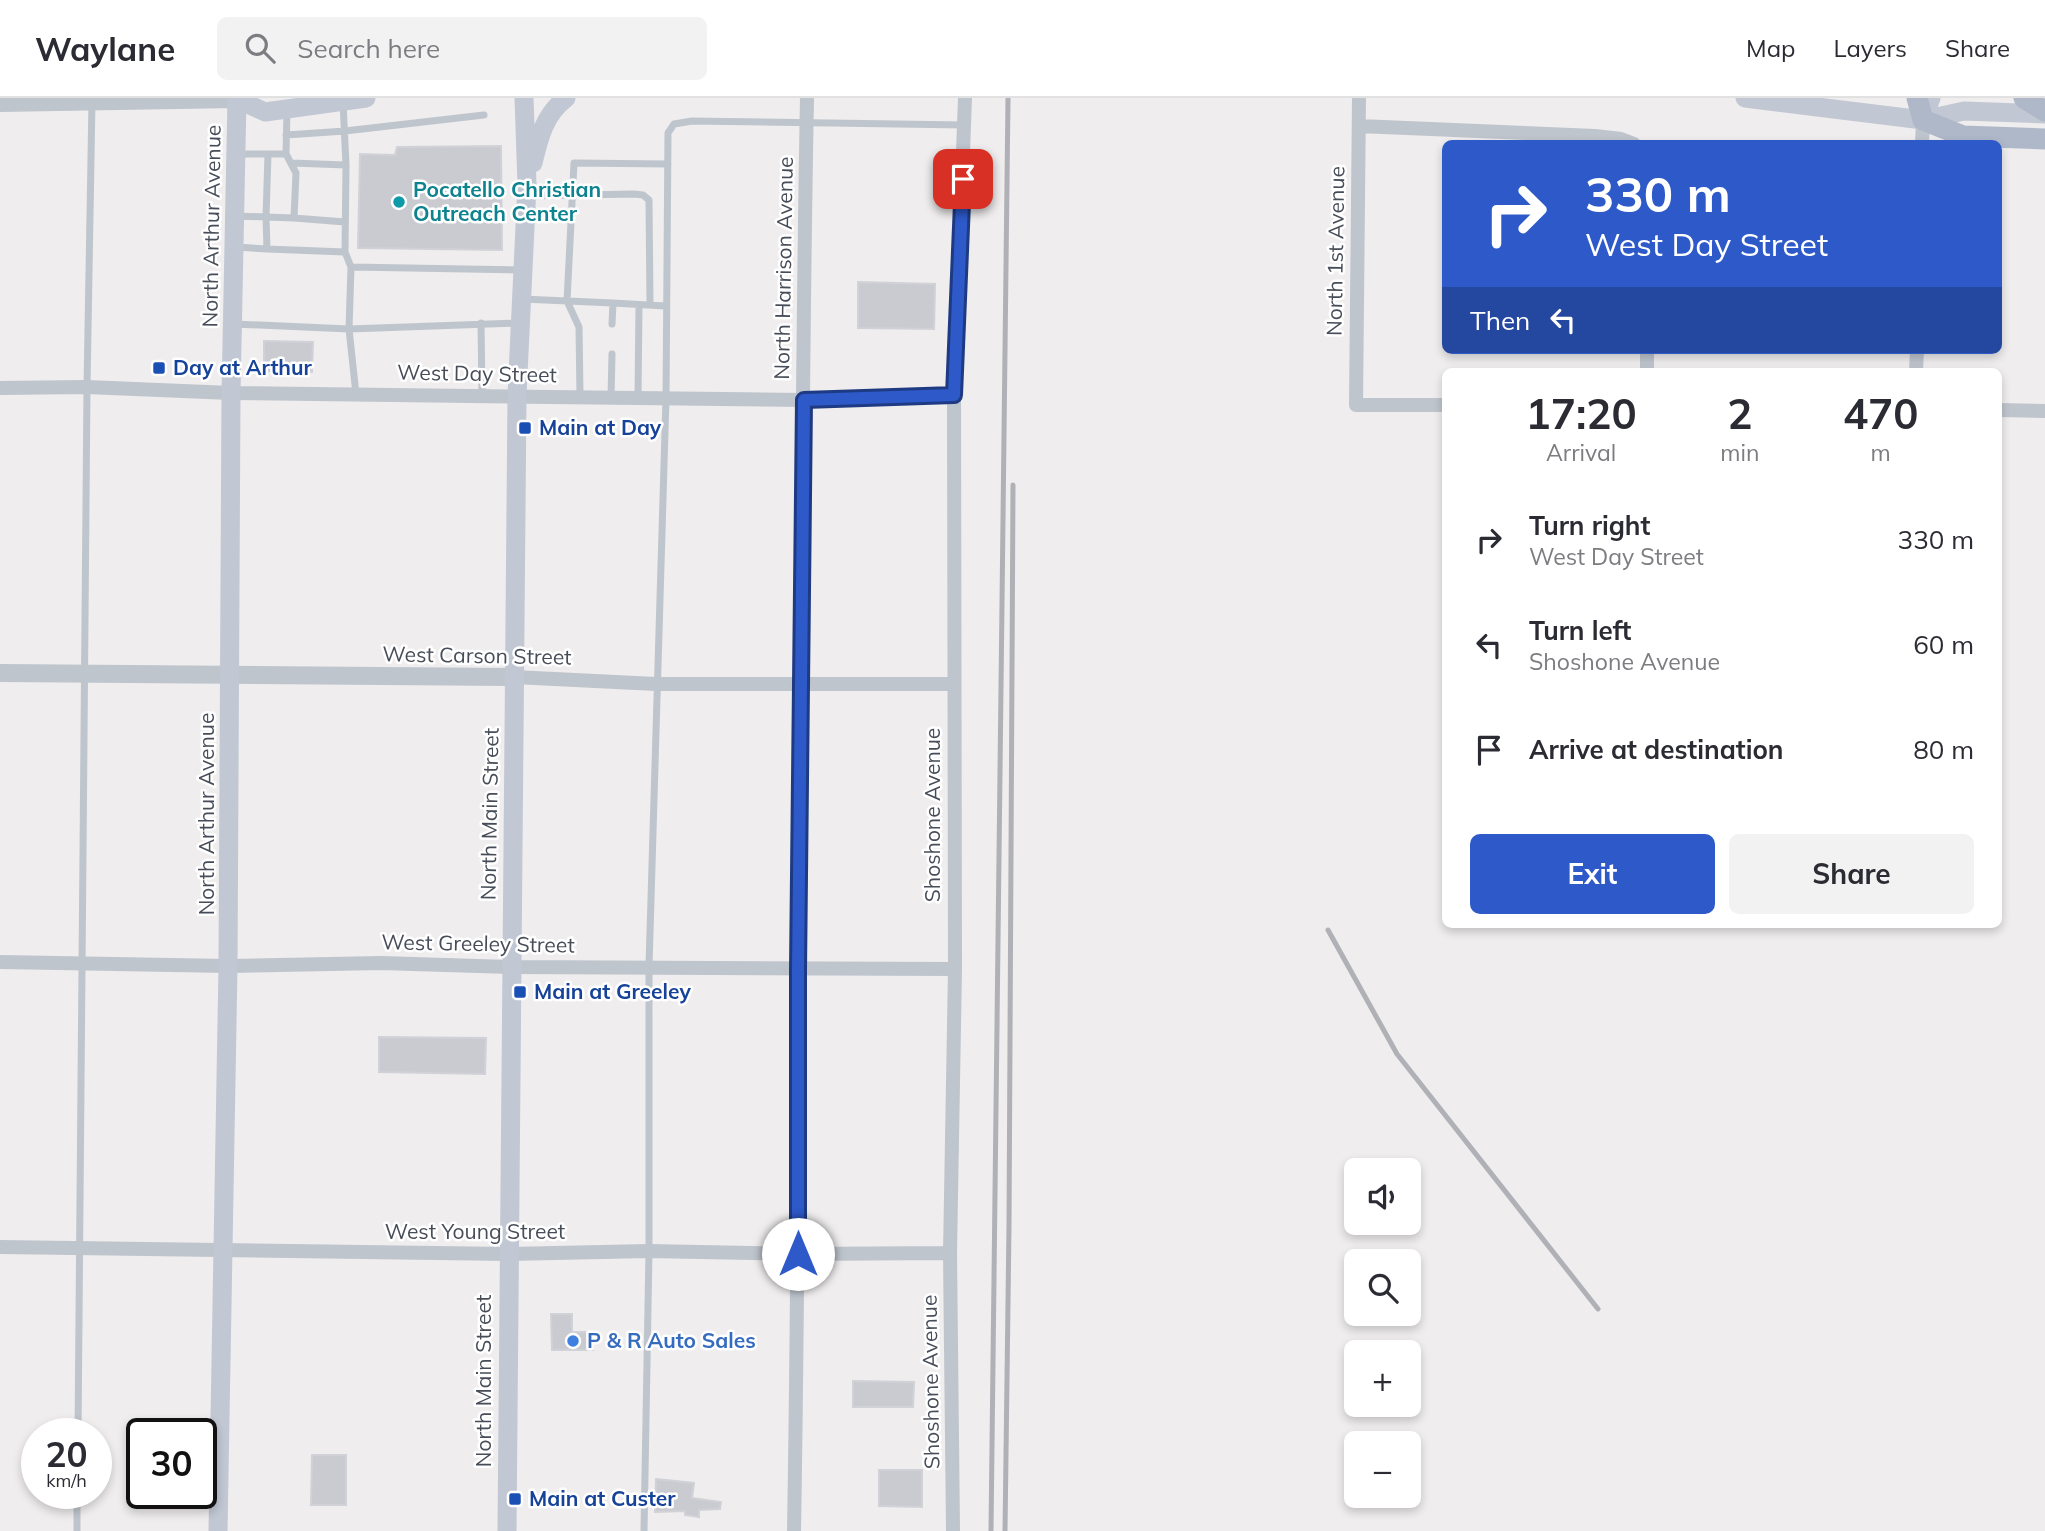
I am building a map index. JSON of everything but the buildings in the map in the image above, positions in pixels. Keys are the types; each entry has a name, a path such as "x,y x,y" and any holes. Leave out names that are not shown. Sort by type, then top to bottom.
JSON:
{"main road":[{"path":"238,98 265,112 366,98"},
{"name":"North Arthur Avenue","path":"218,1531 228,967 231,393 238,98"},
{"name":"North Main Street","path":"507,1531 517,396 527,190 524,98"},
{"path":"527,190 543,126 553,110 566,98"},
{"path":"1745,98 1923,120 1963,136 2045,139"},
{"path":"1917,98 1923,120"},
{"path":"1923,120 1931,98"},
{"path":"2024,98 2045,113"},
{"path":"1923,120 1964,111 2045,113"}],"street":[{"path":"0,103 238,98"},
{"name":"North Harrison Avenue","path":"794,1531 807,98"},
{"name":"Shoshone Avenue","path":"953,1531 950,1253 955,969 954,395 965,98"},
{"name":"North 1st Avenue","path":"1359,98 1356,405 1442,405"},
{"path":"1923,120 1923,140"},
{"path":"1359,126 1595,136 1624,140"},
{"name":"West Day Street","path":"0,388 87,387 231,393 804,400 954,395"},
{"path":"2002,410 2045,411"},
{"name":"West Carson Street","path":"0,673 514,677 656,684 954,684"},
{"name":"West Greeley Street","path":"0,962 228,967 381,963 511,967 955,969"},
{"name":"West Young Street","path":"0,1247 508,1254 649,1251 950,1253"}],"lane":[{"path":"78,1418 92,100"},
{"path":"343,101 346,165 345,252 351,267 349,329 356,394"},
{"path":"287,109 286,154 296,173 294,218"},
{"path":"286,135 484,115"},
{"path":"644,1531 649,1251 649,966 666,398 668,133 674,124 692,121 965,125"},
{"path":"237,154 286,154"},
{"path":"267,249 268,154"},
{"path":"290,163 346,165"},
{"path":"580,396 579,327 566,301 574,163 668,164"},
{"path":"527,190 571,195 634,194 643,195 649,200 650,305"},
{"path":"235,216 345,222"},
{"path":"235,247 345,252"},
{"path":"351,267 523,270"},
{"path":"522,299 665,306"},
{"path":"612,324 613,303"},
{"path":"638,397 639,305"},
{"path":"481,323 482,395"},
{"path":"233,324 349,329 521,323"},
{"path":"611,397 612,354"},
{"path":"77,1531 78,1509"}],"railway":[{"path":"991,1531 1008,98"},
{"path":"1005,1531 1013,485"},
{"path":"1328,930 1397,1054 1598,1309"}],"place":[{"name":"Pocatello Christian Outreach Center","path":"399,202"},
{"name":"Day at Arthur","path":"159,368"},
{"name":"Main at Day","path":"525,428"},
{"name":"Main at Greeley","path":"520,992"},
{"name":"P & R Auto Sales","path":"573,1341"},
{"name":"Main at Custer","path":"515,1499"}],"route":[{"path":"798,1254 804,400 954,395 963,179"}]}
